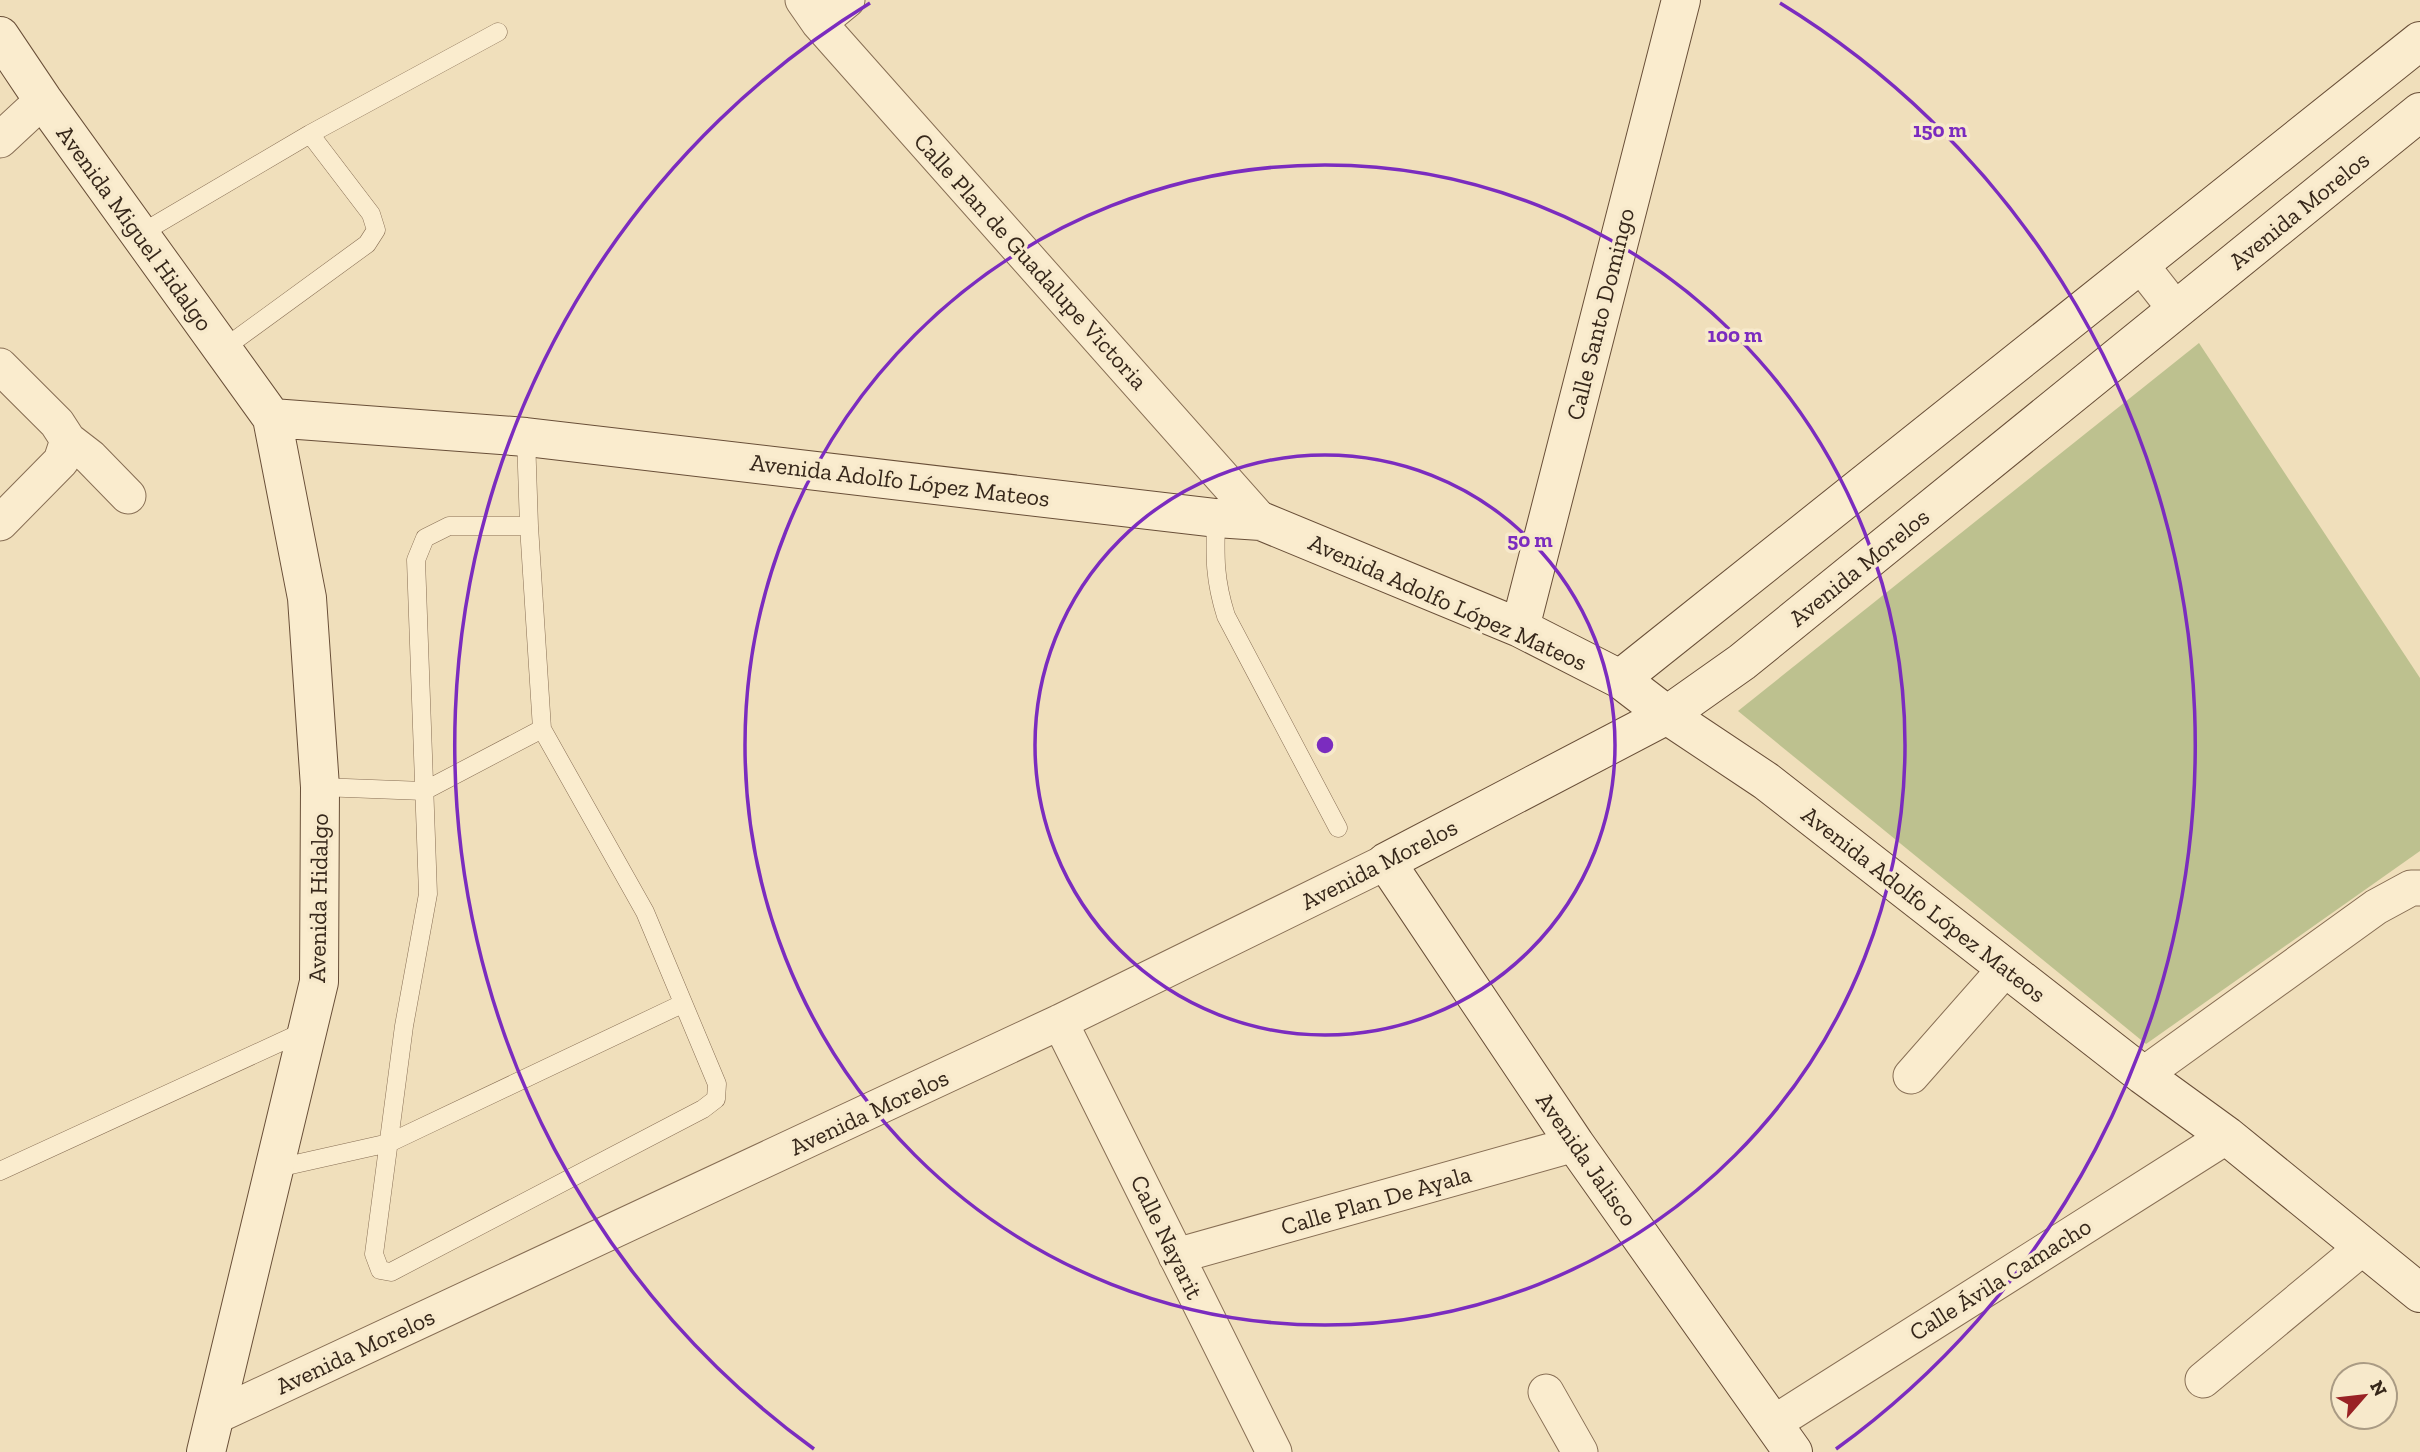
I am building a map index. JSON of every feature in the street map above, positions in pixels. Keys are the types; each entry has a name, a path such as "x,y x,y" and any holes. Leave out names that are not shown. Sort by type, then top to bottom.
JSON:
{"main road":[{"name":"Calle Santo Domingo","path":"1520,628 1681,0"},
{"name":"Avenida Miguel Hidalgo","path":"0,36 272,418"},
{"path":"1620,679 2420,41"},
{"name":"Avenida Morelos","path":"1387,862 1667,715 1742,663 2420,112"},
{"name":"Avenida Adolfo López Mateos","path":"272,418 526,437 1261,521 1520,628 1620,679 1667,715 1766,781 2143,1075 2227,1136 2420,1293"},
{"name":"Avenida Hidalgo","path":"210,1435 319,982 320,787 307,598 272,418"},
{"name":"Avenida Jalisco","path":"1387,862 1575,1144 1784,1438"}],"street":[{"path":"811,11 847,0"},
{"name":"Calle Plan de Guadalupe Victoria","path":"811,11 1261,521"},
{"path":"0,139 43,100"},
{"path":"2140,264 2176,310"},
{"path":"0,366 57,423 68,440 90,457 128,496"},
{"path":"0,523 61,461 68,440"},
{"name":"Avenida Morelos","path":"210,1435 1387,862"},
{"path":"2143,1075 2376,907 2411,888 2420,888"},
{"path":"1911,1076 2006,968"},
{"name":"Calle Nayarit","path":"1060,1022 1274,1452"},
{"name":"Calle Ávila Camacho","path":"1784,1438 2227,1136"},
{"name":"Calle Plan De Ayala","path":"1176,1256 1575,1144"},
{"path":"2203,1380 2362,1248"},
{"path":"1546,1392 1580,1452"}],"lane":[{"path":"140,234 310,134 498,32"},
{"path":"223,349 367,244 376,230 372,214 310,134"},
{"path":"526,437 542,729 645,912 681,1004 717,1084 716,1100 391,1272 380,1270 374,1254 404,1026 428,894 416,560 425,538 449,526 529,526"},
{"path":"1216,517 1214,568 1226,616 1338,828"},
{"path":"320,787 424,791 542,729"},
{"path":"273,1169 389,1143 681,1004"},
{"path":"0,1171 307,1030"}],"green space":[{"path":"2199,343 2420,678 2420,851 2146,1044 1738,711"}]}
